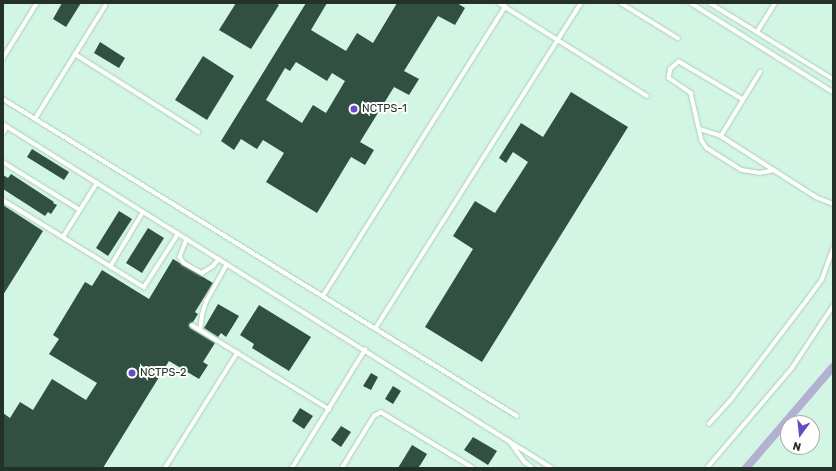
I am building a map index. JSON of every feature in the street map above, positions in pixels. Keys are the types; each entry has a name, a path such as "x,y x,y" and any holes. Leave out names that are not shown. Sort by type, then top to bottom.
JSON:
{"lane":[{"path":"3,58 37,3"},
{"path":"499,3 647,96"},
{"path":"375,329 581,3"},
{"path":"621,3 678,38"},
{"path":"691,3 833,92"},
{"path":"757,32 775,3"},
{"path":"708,13 712,4 833,79"},
{"path":"35,119 105,6"},
{"path":"323,296 505,7"},
{"path":"75,54 200,132"},
{"path":"743,100 684,64 679,62 671,69 669,78 691,94 702,141 707,148 742,170 760,173 774,170"},
{"path":"721,136 760,72"},
{"path":"3,99 517,416"},
{"path":"3,124 552,468"},
{"path":"3,133 7,127"},
{"path":"700,129 721,136 816,197 833,204"},
{"path":"3,162 80,210"},
{"path":"63,237 97,183"},
{"path":"3,200 144,287 178,234"},
{"path":"110,267 143,212"},
{"path":"187,239 180,257 184,263 202,273 213,266 218,259"},
{"path":"709,424 733,397 822,279 833,248"},
{"path":"200,330 202,314 206,302 227,264"},
{"path":"707,468 792,368 833,306"},
{"path":"192,325 329,409"},
{"path":"292,468 365,350"},
{"path":"165,468 237,353"},
{"path":"342,468 374,416 381,412 473,468"},
{"path":"509,441 525,462 533,468"}],"building":[{"path":"62,3 81,3 66,27 53,19"},
{"path":"236,3 275,3 279,5 251,49 219,30"},
{"name":"NCTPS-1","path":"306,3 327,3 311,30 346,51 357,33 373,43 397,3 457,3 465,8 455,25 438,16 404,71 419,79 409,95 394,87 360,142 374,150 365,165 351,157 317,213 266,182 284,153 263,140 257,149 241,139 234,150 221,141","holes":["296,62 327,81 332,73 345,81 326,113 313,105 302,123 266,100 285,68 290,71"]},
{"path":"100,42 125,58 119,68 94,53"},
{"path":"203,56 234,76 207,120 175,100"},
{"path":"571,92 628,127 482,362 425,327 473,249 453,236 475,201 495,213 528,162 513,152 506,163 499,158 521,123 543,137"},
{"path":"32,149 69,172 64,180 27,157"},
{"path":"11,174 57,205 51,214 48,212 45,216 3,189 3,175 8,178"},
{"path":"3,205 43,231 3,295"},
{"path":"119,211 132,219 108,256 96,248"},
{"path":"148,228 164,238 142,273 126,263"},
{"path":"173,259 213,283 195,312 198,314 189,325 190,328 215,343 203,362 208,365 199,379 169,361 103,468 3,468 3,413 10,418 20,402 33,410 52,379 86,400 97,383 49,354 59,339 53,335 85,282 92,286 102,270 149,299"},
{"path":"218,304 239,316 226,337 221,333 218,337 204,328"},
{"path":"259,305 311,337 289,371 252,348 254,344 240,335"},
{"path":"371,373 378,377 371,390 363,386"},
{"path":"393,386 401,391 393,404 385,399"},
{"path":"300,408 313,416 304,429 292,421"},
{"path":"341,426 351,432 341,447 331,440"},
{"path":"473,437 497,451 488,465 464,450"},
{"path":"412,445 427,454 421,464 418,468 398,468"}],"waterway":[{"path":"746,468 833,367"}],"place":[{"name":"NCTPS-1","path":"354,109"},
{"name":"NCTPS-2","path":"132,373"}]}
